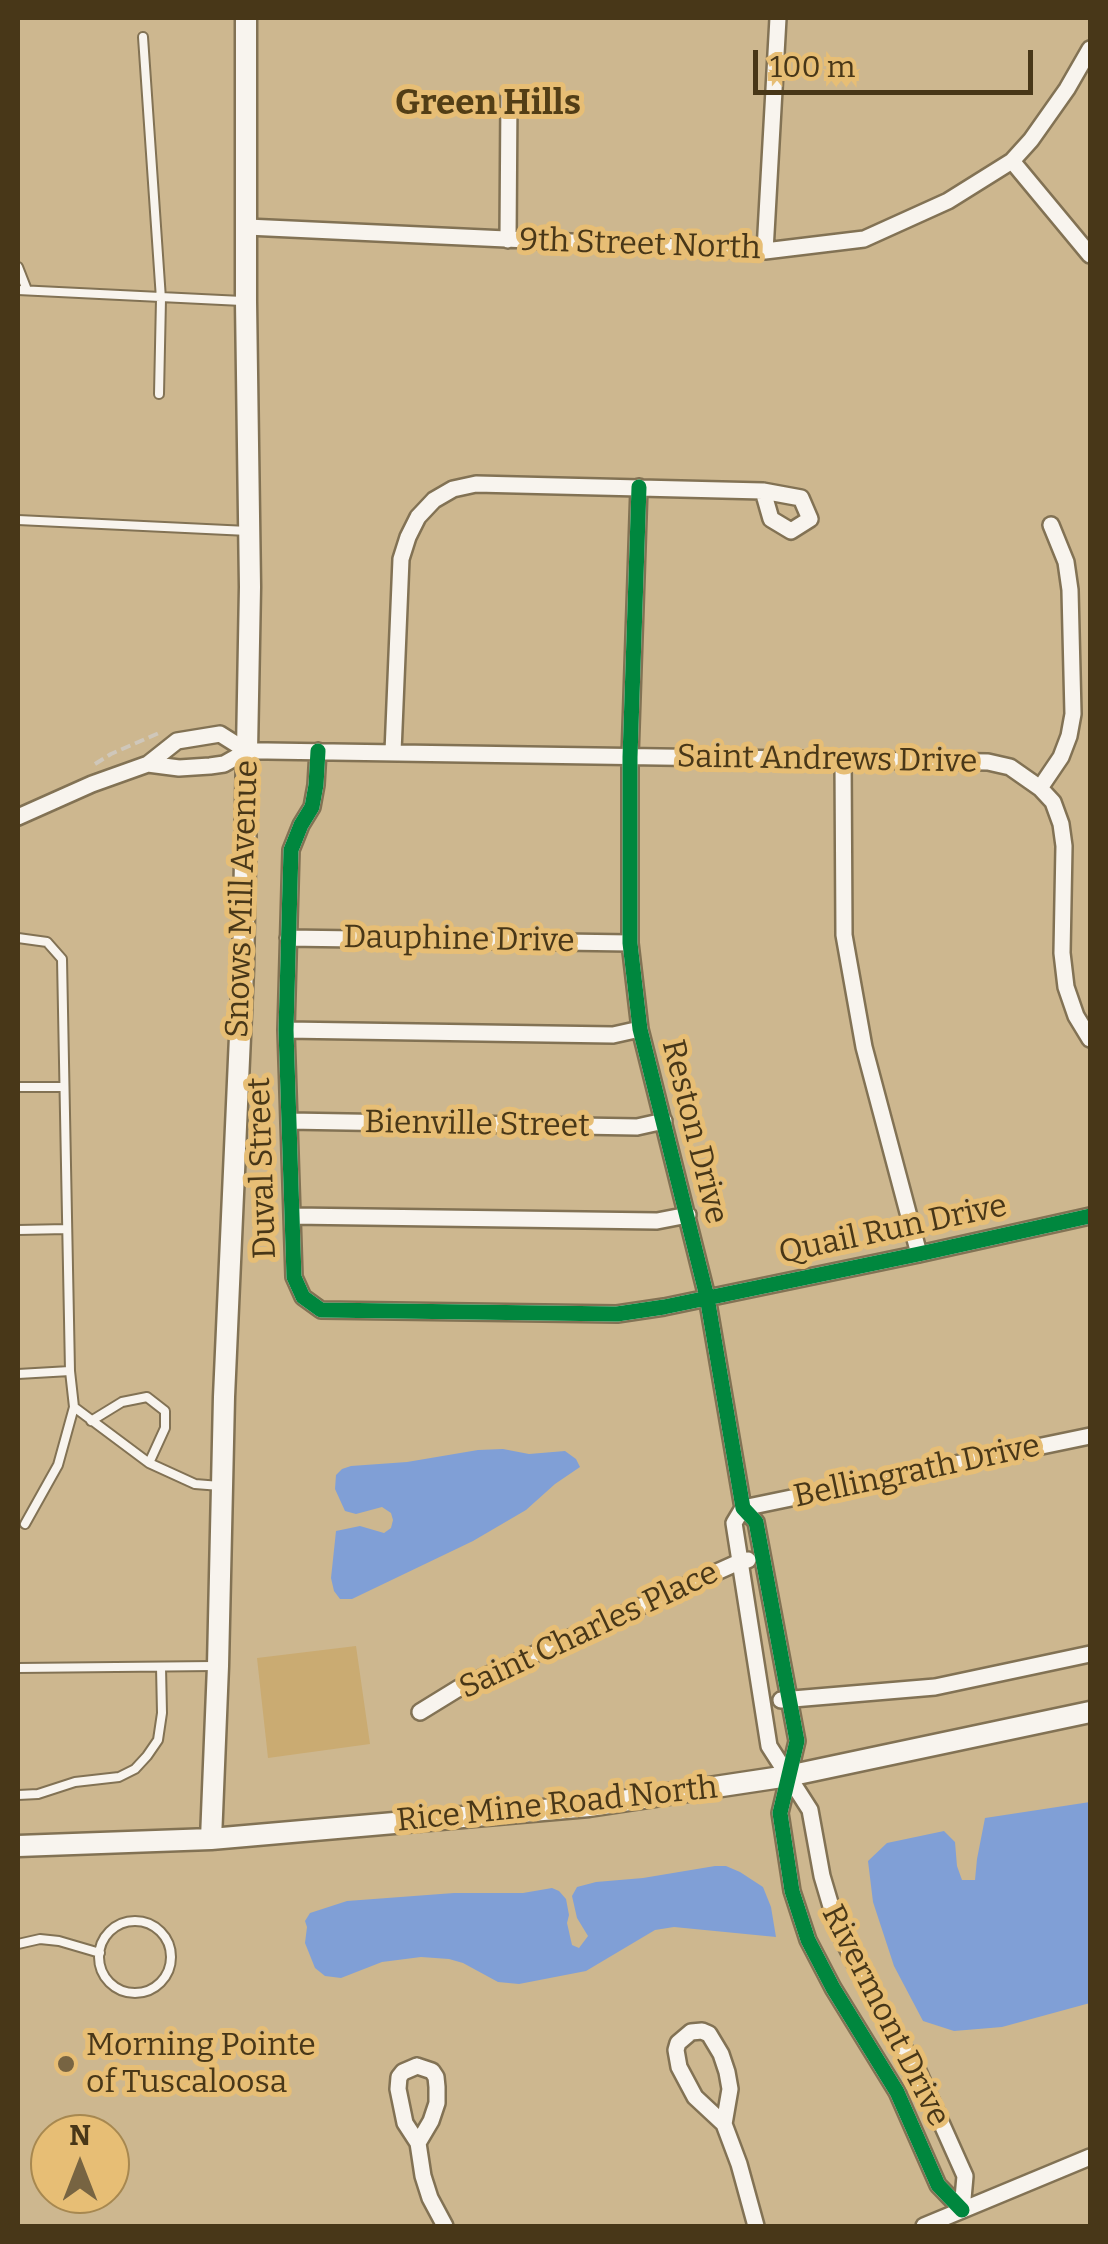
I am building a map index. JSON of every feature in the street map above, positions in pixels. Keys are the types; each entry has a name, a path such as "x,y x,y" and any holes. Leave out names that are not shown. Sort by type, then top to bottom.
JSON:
{"main road":[{"name":"Snows Mill Avenue","path":"211,1839 243,969 250,531 246,18"},
{"name":"Rice Mine Road North","path":"18,1846 211,1839 590,1806 788,1776 1090,1712"}],"street":[{"path":"765,251 778,18"},
{"path":"1090,49 1068,89 1012,161 1090,255"},
{"path":"508,240 509,96"},
{"name":"9th Street North","path":"247,227 765,251 864,239 948,201 1012,161"},
{"path":"394,752 401,558 418,517 434,500 454,489 476,484 764,491"},
{"name":"Reston Drive","path":"639,487 630,757 630,942 640,1029 708,1297 743,1508 756,1522 796,1742 788,1776"},
{"path":"1051,525 1066,562 1070,590 1073,714 1061,757 1040,788 1054,802 1061,824 1066,987 1076,1016 1090,1038"},
{"path":"18,817 148,764 177,741 220,734 247,751 224,764 179,768 148,764"},
{"name":"Saint Andrews Drive","path":"247,751 988,762 1010,767 1040,788"},
{"name":"Duval Street","path":"318,751 312,806 291,850 288,938 286,1030 294,1278 302,1296 320,1310 617,1314 708,1297"},
{"path":"843,759 844,934 864,1048 919,1254"},
{"name":"Dauphine Drive","path":"288,938 630,942"},
{"path":"286,1030 613,1035 640,1029"},
{"name":"Bienville Street","path":"289,1121 637,1127 664,1122"},
{"path":"293,1216 658,1221 688,1215"},
{"name":"Quail Run Drive","path":"708,1297 1090,1216"},
{"name":"Bellingrath Drive","path":"743,1508 1090,1436"},
{"name":"Reston Drive","path":"743,1508 734,1523 769,1746 788,1776"},
{"name":"Saint Charles Place","path":"420,1712 460,1688 739,1562 762,1557"},
{"path":"762,1702 934,1688 1090,1654"},
{"name":"Rivermont Drive","path":"788,1776 780,1813 792,1891 808,1940 897,2092 938,2185 962,2210"},
{"name":"Rivermont Drive","path":"788,1776 810,1810 822,1876 838,1930 870,1993 918,2070 965,2176 962,2210"},
{"path":"724,2124 730,2089 721,2054 709,2034 691,2032 678,2043 679,2067 695,2097 724,2124 740,2164 756,2226"},
{"path":"418,2142 430,2198 445,2226"},
{"path":"924,2226 1090,2157"}],"lane":[{"path":"143,37 161,299 159,394"},
{"path":"18,268 22,290 246,302"},
{"path":"18,520 250,531"},
{"path":"18,938 47,942 62,959 70,1371 74,1407 58,1465 25,1524"},
{"path":"18,1087 64,1087"},
{"path":"18,1230 67,1229"},
{"path":"18,1374 70,1371"},
{"path":"91,1420 122,1402 147,1397 165,1411 165,1428 149,1463"},
{"path":"74,1407 149,1463 195,1484 222,1486"},
{"path":"18,1668 218,1666"},
{"path":"18,1795 120,1777 135,1769 158,1740 161,1667"},
{"path":"138,1922 149,1924 166,1939 170,1960 162,1981 153,1988 132,1993 111,1984 104,1976 100,1953 102,1943 116,1926 138,1922"},
{"path":"18,1944 40,1938 100,1953"}],"shaded area":[{"path":"356,1646 370,1744 268,1758 257,1658"}],"water":[{"path":"503,1449 529,1454 565,1451 580,1467 526,1510 473,1541 352,1599 340,1599 331,1578 336,1531 360,1526 384,1533 393,1520 382,1507 356,1514 345,1511 335,1489 336,1475 342,1469"},
{"path":"1090,1802 1090,2003 1002,2027 954,2031 923,2021 894,1966 873,1902 868,1861 887,1843 944,1831 955,1842 962,1880 975,1880 985,1818"},
{"path":"715,1866 740,1872 763,1887 776,1937 674,1927 655,1930 586,1971 519,1984 498,1982 449,1959 421,1957 382,1962 341,1978 325,1976 315,1968 305,1943 305,1921 310,1913 347,1901 454,1893 523,1893 552,1888 566,1899 572,1945 579,1948 588,1936 577,1918 572,1896 577,1887"}],"cycle path":[{"path":"639,487 630,757 630,943 640,1029 707,1297 743,1508 756,1522 797,1741 780,1813 792,1891 808,1940 833,1988 897,2092 938,2185 962,2210"},
{"path":"318,751 312,807 291,850 286,1030 294,1277 303,1297 321,1310 617,1314 1090,1216"}],"place":[{"name":"Morning Pointe of Tuscaloosa","path":"66,2064"}],"district":[{"name":"Green Hills","path":"488,104"}]}
